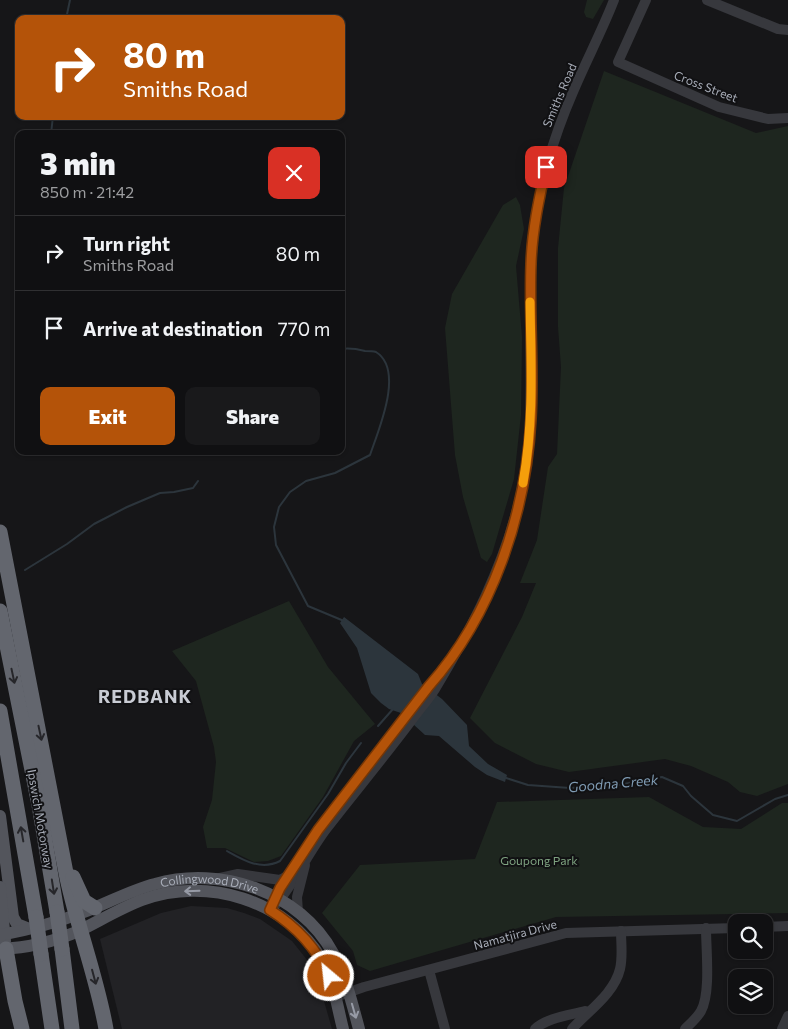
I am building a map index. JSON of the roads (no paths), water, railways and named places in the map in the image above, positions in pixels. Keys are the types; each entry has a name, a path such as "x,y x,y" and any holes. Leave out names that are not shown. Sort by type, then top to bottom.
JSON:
{"highway":[{"path":"0,532 12,600 47,767 64,863 106,1029"},
{"name":"Ipswich Motorway","path":"0,611 39,805 57,912 72,1029"},
{"name":"Ipswich Motorway","path":"0,711 32,922 41,954 52,1029"},
{"path":"64,863 84,901 95,908"},
{"path":"3,942 22,1029"},
{"path":"0,978 8,999 15,1001"}],"main road":[{"path":"0,816 13,918 17,924 32,922"},
{"name":"Collingwood Drive","path":"3,942 32,922 76,915 160,882 186,878 217,879 235,882 253,887 298,912 324,939 333,952 349,992 359,1029"},
{"path":"0,886 3,942"},
{"name":"Collingwood Drive","path":"3,942 42,943 80,930 142,900 177,892 203,891 228,894 270,910 298,931 315,950 329,976 343,1029"}],"street":[{"name":"Smiths Road","path":"277,899 287,876 318,830 404,724 447,666 474,621 495,576 510,537 528,454 531,418 531,263 538,205 546,167 557,130 614,0"},
{"name":"Cross Street","path":"646,0 618,62 719,106 768,119 788,118"},
{"path":"706,0 778,29 788,30"},
{"name":"Smiths Road","path":"270,910 327,828 404,724"},
{"path":"298,912 297,897 307,857"},
{"path":"217,879 238,874 280,880 287,876"},
{"path":"773,927 788,926"},
{"path":"685,1029 701,1012 705,1003 707,988 706,928"},
{"name":"Namatjira Drive","path":"335,997 555,935 621,930 728,928"},
{"path":"572,1029 609,991 615,982 621,959 621,930"},
{"path":"428,970 446,1029"},
{"path":"535,1029 555,1019 585,1011 588,1012"},
{"path":"782,1029 788,1016"}],"waterway":[{"name":"Goodna Creek","path":"67,15 70,0"},
{"name":"Goodna Creek","path":"51,130 53,120"},
{"name":"Goodna Creek","path":"344,621 308,606 276,545 274,527 279,507 290,492 306,481 335,473 370,455 387,401 388,372 384,361 376,352 345,349"},
{"path":"25,570 67,544 94,524 127,507 160,493 193,488 198,481"},
{"path":"378,726 393,709"},
{"path":"227,851 246,861 259,865 273,864 280,861 328,794 346,763 361,743"},
{"name":"Goodna Creek","path":"506,778 528,785 570,788 618,785 662,777 683,786 691,796 713,815 737,821 775,799 788,795"}],"district":[{"name":"REDBANK","path":"145,696"}],"park label":[{"name":"Goupong Park","path":"539,860"}]}
